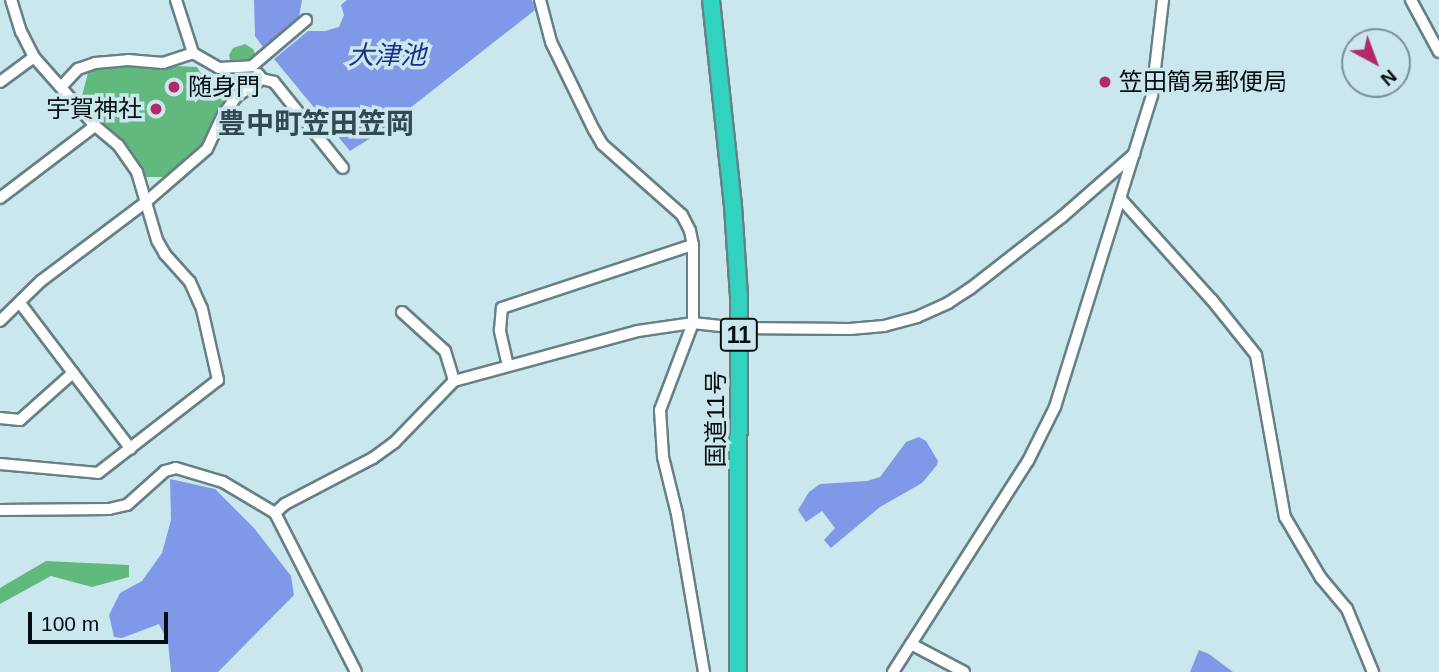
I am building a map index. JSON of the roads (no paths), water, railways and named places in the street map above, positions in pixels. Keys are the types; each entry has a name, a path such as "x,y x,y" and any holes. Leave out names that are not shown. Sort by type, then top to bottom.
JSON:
{"highway":[{"name":"国道11号","path":"711,0 733,206 739,328 738,672"}],"street":[{"path":"0,464 98,473 218,380 202,309 190,282 165,254 157,240 137,172 118,145 95,126 34,57 21,32 12,0"},
{"path":"176,0 193,53 219,68 252,66 306,20"},
{"path":"540,0 551,42 594,130 603,144 682,215 693,245 694,323 660,410 663,457 677,514 704,672"},
{"path":"892,672 1028,461 1055,407 1152,95 1163,0"},
{"path":"1411,0 1439,52"},
{"path":"61,87 78,69 95,62 128,60 163,64 193,53"},
{"path":"0,82 34,57"},
{"path":"252,66 262,79 274,82 344,168"},
{"path":"0,321 41,281 147,201 207,149 223,115 237,96 262,79"},
{"path":"0,198 95,126"},
{"path":"275,513 285,503 373,458 395,442 454,381 638,331 694,323 739,328 850,329 884,326 948,303 1062,217 1133,154"},
{"path":"1120,198 1212,300 1256,355 1285,517 1321,578 1347,609 1373,672"},
{"path":"508,366 500,330 502,308 693,245"},
{"path":"20,303 131,449"},
{"path":"402,312 445,351 454,381"},
{"path":"0,418 20,420 73,373"},
{"path":"0,510 109,509 127,505 165,471 176,468 223,482 275,513 356,672"},
{"path":"911,644 964,672"}],"water":[{"name":"大津池","path":"254,0 302,0 298,22 266,51 255,36"},
{"name":"大津池","path":"347,0 532,0 535,10 377,134 350,151 274,59 308,31 325,31 339,27 344,15 341,5"},
{"path":"919,437 926,441 938,461 937,465 922,483 880,507 831,548 824,540 835,528 822,511 806,522 798,510 809,492 820,484 867,481 880,477 906,442"},
{"path":"170,479 215,489 254,528 291,576 294,595 218,672 171,672 168,642 159,624 122,638 114,637 109,615 120,593 142,581 162,553 171,520"},
{"path":"1199,650 1209,654 1233,672 1190,672"}],"place":[{"name":"笠田簡易郵便局","path":"1105,82"},
{"name":"随身門","path":"174,87"},
{"name":"宇賀神社","path":"156,109"}],"district":[{"name":"豊中町笠田笠岡","path":"316,124"}]}
